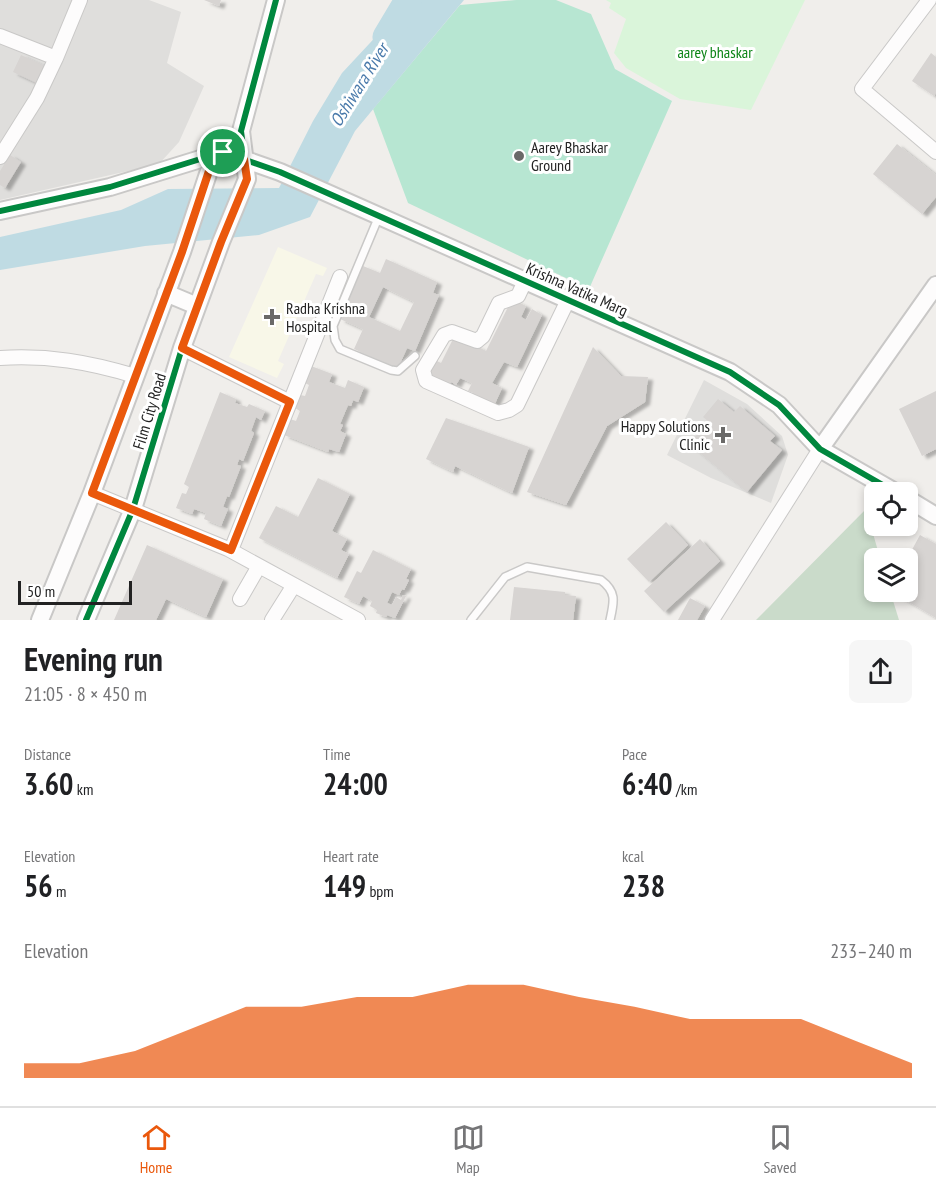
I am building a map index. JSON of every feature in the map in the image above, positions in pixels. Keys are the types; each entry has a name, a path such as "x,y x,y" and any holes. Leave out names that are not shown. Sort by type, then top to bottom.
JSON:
{"street":[{"path":"1,152 37,98 80,0"},
{"name":"Film City Road","path":"86,620 133,509 182,348 247,179 241,131 276,0"},
{"path":"929,0 862,89 936,152"},
{"path":"0,36 56,58"},
{"name":"Film City Road","path":"40,620 92,493 182,252 209,171 241,131"},
{"path":"0,211 110,187 223,152"},
{"name":"Krishna Vatika Marg","path":"223,152 280,172 730,372 779,405 820,449 878,482"},
{"path":"231,550 340,277"},
{"path":"525,281 518,296 499,303 483,336 477,340 452,332 444,335 423,370 426,381 498,413 518,405 568,300"},
{"path":"712,620 820,449 936,285"},
{"path":"166,293 197,306"},
{"path":"182,348 290,402"},
{"path":"0,358 58,358 99,365 135,376"},
{"path":"92,493 231,550 351,618"},
{"path":"918,506 936,516"},
{"path":"237,598 256,564"},
{"path":"272,620 294,585"}],"lane":[{"path":"379,216 333,326 334,340 340,349 391,370 398,371 415,356"},
{"path":"471,620 505,577 527,567 601,580 610,586 614,599 610,620"}],"shaded area":[{"path":"0,0 149,0 181,12 167,63 204,86 179,142 159,164 0,200"},
{"name":"Radha Krishna Hospital","path":"278,247 327,268 323,276 316,274 278,361 284,364 277,378 229,357"},
{"path":"704,380 747,404 782,436 788,455 771,503 711,478 667,455"}],"green space":[{"name":"Aarey Bhaskar Ground","path":"516,0 556,0 591,14 615,69 672,101 589,289 408,203 373,109 460,5"},
{"name":"aarey bhaskar","path":"606,0 805,0 751,110 680,99 626,68 614,53 626,19 609,8 611,3"},
{"path":"864,511 864,536 874,536 877,548 864,548 864,602 893,602 899,620 756,620"}],"water":[{"path":"410,0 464,0 355,131 310,217 259,235 145,246 0,270 0,237 121,210 168,189 279,188 313,121 342,73"}],"building":[{"path":"204,0 221,0 219,6"},
{"path":"931,53 936,57 936,93 934,96 912,81"},
{"path":"21,55 47,67 39,84 13,72"},
{"path":"897,144 936,175 936,197 922,214 873,174"},
{"path":"10,155 21,162 5,188 0,185 0,171"},
{"path":"386,259 437,282 433,293 439,295 415,351 407,348 398,368 354,349 363,329 340,319 363,266 380,273","holes":["383,287 414,302 400,331 369,317"]},
{"path":"512,299 526,306 521,317 526,320 532,309 542,315 517,367 504,362 492,383 502,388 493,408 471,397 473,393 468,391 472,383 460,378 456,385 451,382 448,388 426,377 435,360 441,363 455,335 486,351"},
{"path":"593,347 621,376 648,377 645,402 607,426 566,505 527,492"},
{"path":"311,366 332,374 329,382 345,388 348,380 364,387 358,402 353,400 351,406 348,405 340,424 343,425 340,431 346,434 339,452 329,449 328,452 284,435 290,419 296,421 300,411 295,408 300,395 305,396 309,385 305,383"},
{"path":"936,391 936,449 922,456 899,409"},
{"path":"220,392 236,399 235,403 247,407 249,404 265,411 261,420 256,417 251,431 254,433 243,461 239,459 237,465 241,466 223,507 228,509 221,526 204,519 206,513 194,509 192,514 176,508 182,493 186,494 189,487 184,484"},
{"path":"718,399 734,412 740,406 775,436 770,441 782,450 747,492 689,444 708,421 703,417"},
{"path":"446,418 529,447 512,493 455,466 453,472 426,459"},
{"path":"318,478 350,494 332,531 347,539 341,550 349,554 337,578 259,538 276,506 298,517"},
{"path":"666,522 688,545 649,582 627,559"},
{"path":"920,535 936,544 936,618 909,602 918,602 918,548 913,548"},
{"path":"700,539 720,561 664,612 644,591"},
{"path":"147,545 223,579 206,617 166,599 156,620 114,620"},
{"path":"373,550 411,569 404,590 402,589 399,595 392,592 387,603 392,605 396,597 401,600 403,595 406,596 395,618 376,613 377,610 370,606 372,601 363,596 359,604 344,597 357,571 361,573"},
{"path":"514,587 565,592 565,595 576,596 573,620 510,620"},
{"path":"690,598 705,606 697,620 678,620"}],"waterway":[{"name":"Oshiwara River","path":"386,37 408,0"}],"cycle path":[{"path":"86,620 133,509 182,348 247,179 241,131 276,0"},
{"path":"0,211 110,187 223,152 280,172 730,372 779,405 820,449 878,482"}],"place":[{"name":"Aarey Bhaskar Ground","path":"519,156"},
{"name":"Radha Krishna Hospital","path":"272,317"},
{"name":"Happy Solutions Clinic","path":"723,435"}],"route":[{"path":"223,152 244,159 247,179 182,348 290,402 231,550 92,493 182,252 209,171 223,152"}]}
